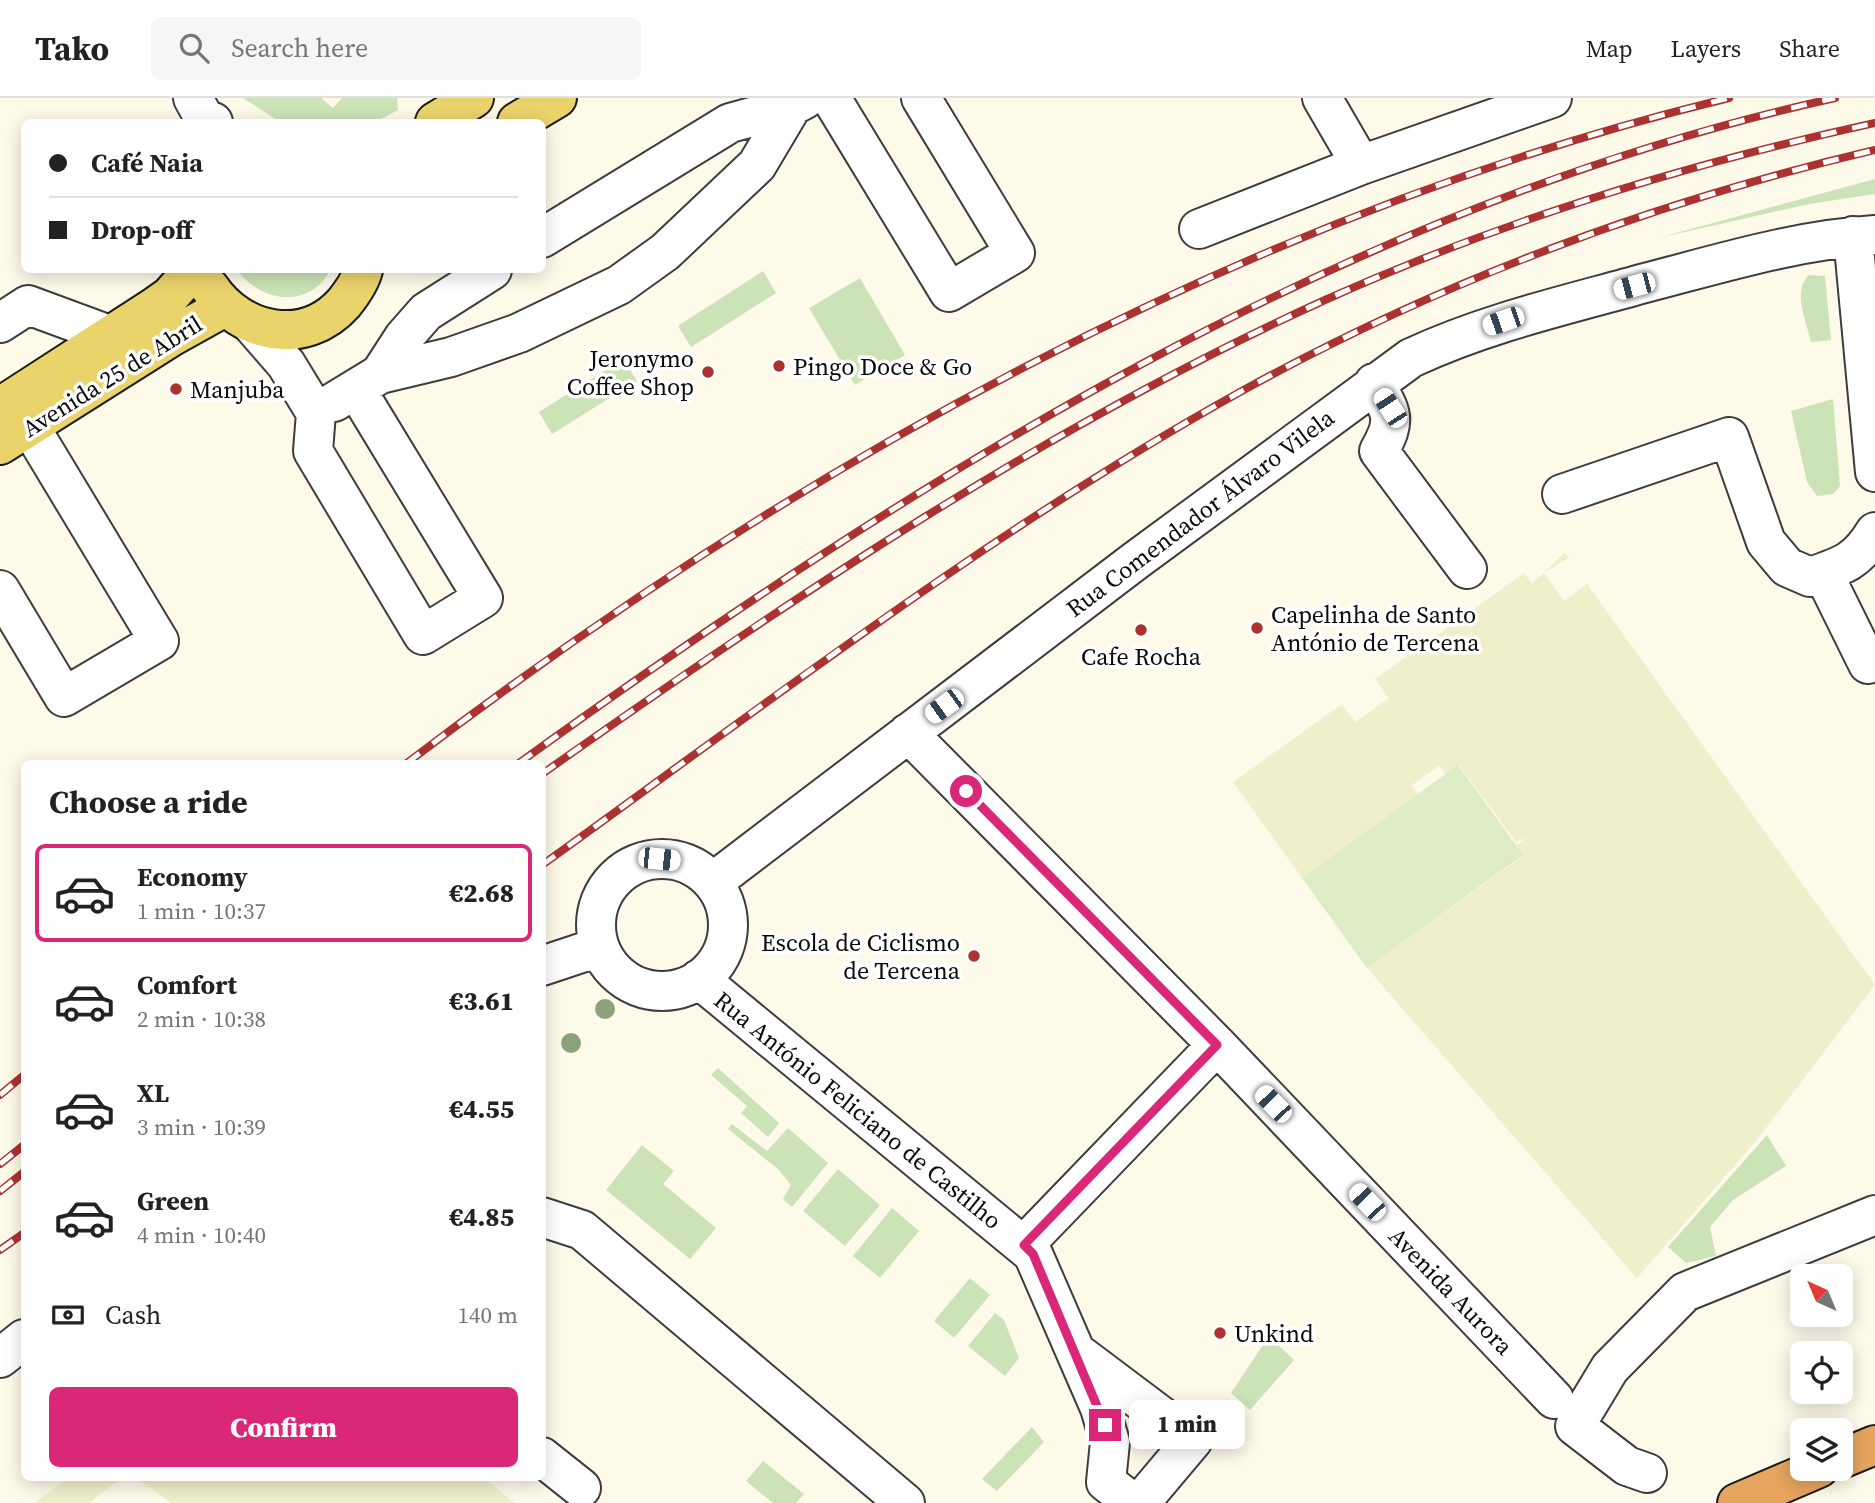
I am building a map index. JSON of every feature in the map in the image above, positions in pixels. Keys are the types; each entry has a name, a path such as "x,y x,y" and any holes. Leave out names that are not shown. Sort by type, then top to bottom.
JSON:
{"highway":[{"path":"1853,1454 1875,1444"},
{"path":"1737,1503 1790,1480"}],"main road":[{"path":"440,119 474,98"},
{"path":"522,119 557,98"},
{"name":"Avenida 25 de Abril","path":"10,426 112,336 170,296 190,273"},
{"path":"204,273 210,289 238,316 274,330 296,330 317,323 336,312 351,295 361,273"},
{"name":"Avenida 25 de Abril","path":"10,426 171,337 238,316"}],"street":[{"path":"831,98 949,292 1015,253 921,98"},
{"path":"1322,98 1361,165"},
{"path":"1199,229 1361,165 1552,98"},
{"path":"546,236 730,123 799,102"},
{"path":"316,413 368,381 451,357 519,333 619,285 665,251 757,165 799,102"},
{"path":"1864,235 1875,472"},
{"name":"Rua Comendador Álvaro Vilela","path":"713,882 1374,383 1412,358 1451,339 1503,321 1792,245 1864,235"},
{"path":"368,381 426,312 487,273"},
{"path":"0,323 28,305 112,336"},
{"path":"238,316 286,364 316,413 313,451 423,635 483,598 368,381"},
{"path":"1374,383 1390,408 1392,429 1379,451 1466,569"},
{"path":"0,590 64,697 159,641 10,426"},
{"path":"1562,494 1729,437 1766,542 1787,566 1811,577 1823,573 1844,565 1862,553 1875,533"},
{"path":"1823,573 1868,664"},
{"name":"Avenida Aurora","path":"908,733 1217,1045 1554,1399"},
{"path":"659,859 679,861 697,869 713,882 724,901 728,923 719,954 699,979 681,988 661,991 641,988 623,978 609,965 600,947 595,927 602,898 621,873 638,863 659,859"},
{"path":"546,965 600,947"},
{"name":"Rua António Feliciano de Castilho","path":"699,979 1033,1254 1100,1408 1110,1442 1110,1496"},
{"path":"1024,1245 1217,1045"},
{"path":"1647,1473 1627,1466 1575,1426 1610,1368 1685,1292 1875,1215"},
{"path":"546,1218 582,1230 905,1503"},
{"path":"0,1357 21,1341"},
{"path":"1075,1351 1193,1440 1140,1503"},
{"path":"546,1460 581,1488"}],"green space":[{"path":"243,98 321,98 333,108 342,98 397,98 398,110 381,119 275,119"},
{"path":"1875,179 1875,194 1809,204 1658,238"},
{"path":"763,271 776,293 691,347 678,326"},
{"path":"240,273 328,273 321,283 298,296 271,295 247,281"},
{"path":"1809,275 1825,276 1831,340 1811,342 1801,298 1801,290"},
{"path":"860,278 905,355 855,385 809,308"},
{"path":"623,359 637,381 552,434 539,412"},
{"path":"1833,399 1840,486 1833,494 1817,496 1807,482 1791,411"},
{"path":"1564,553 1570,557 1544,573 1564,601 1587,584 1875,985 1756,1141 1637,1278 1367,968 1523,856 1516,845 1529,836 1516,842 1459,765 1446,775 1439,766 1412,785 1418,794 1302,878 1233,782 1342,704 1355,722 1389,698 1375,679 1524,573 1532,584"},
{"path":"1458,765 1523,855 1367,968 1302,878"},
{"path":"718,1068 779,1123 768,1137 741,1113 747,1106 711,1075"},
{"path":"732,1124 767,1151 788,1128 828,1163 792,1207 783,1199 791,1185 779,1170 728,1129"},
{"path":"1767,1135 1786,1166 1733,1200 1710,1227 1716,1256 1686,1263 1668,1247"},
{"path":"642,1145 674,1171 663,1184 716,1228 690,1259 606,1190"},
{"path":"838,1169 880,1205 845,1246 803,1211"},
{"path":"892,1208 919,1231 880,1278 853,1256"},
{"path":"970,1278 990,1295 954,1338 934,1321"},
{"path":"995,1313 1004,1320 1019,1358 1005,1376 968,1346"},
{"path":"1269,1336 1294,1360 1250,1410 1231,1393"},
{"path":"1032,1427 1044,1442 997,1491 982,1479"},
{"path":"763,1461 804,1494 796,1503 773,1503 746,1481"},
{"path":"63,1481 118,1481 89,1503 35,1503"},
{"path":"141,1481 489,1481 514,1503 171,1503"}],"railway":[{"path":"411,760 557,653 711,549 870,452 1034,362 1202,281 1374,209 1550,148 1729,98"},
{"path":"523,760 670,656 825,553 983,454 1144,363 1310,279 1480,207 1655,145 1835,98"},
{"path":"546,771 730,643 923,518 1120,402 1222,349 1391,271 1527,220 1665,176 1875,123"},
{"path":"546,862 798,679 972,558 1060,500 1240,392 1392,315 1549,249 1711,194 1875,150"},
{"path":"0,1095 21,1078"},
{"path":"0,1164 21,1147"},
{"path":"0,1191 21,1174"},
{"path":"0,1250 21,1235"}],"place":[{"name":"Pingo Doce & Go","path":"779,366"},
{"name":"Jeronymo Coffee Shop","path":"708,372"},
{"name":"Manjuba","path":"176,389"},
{"name":"Capelinha de Santo António de Tercena","path":"1257,628"},
{"name":"Cafe Rocha","path":"1141,630"},
{"name":"Escola de Ciclismo de Tercena","path":"974,956"},
{"name":"Unkind","path":"1220,1333"}],"route":[{"path":"966,791 1217,1045 1037,1228 1024,1245 1033,1254 1105,1425"}]}
